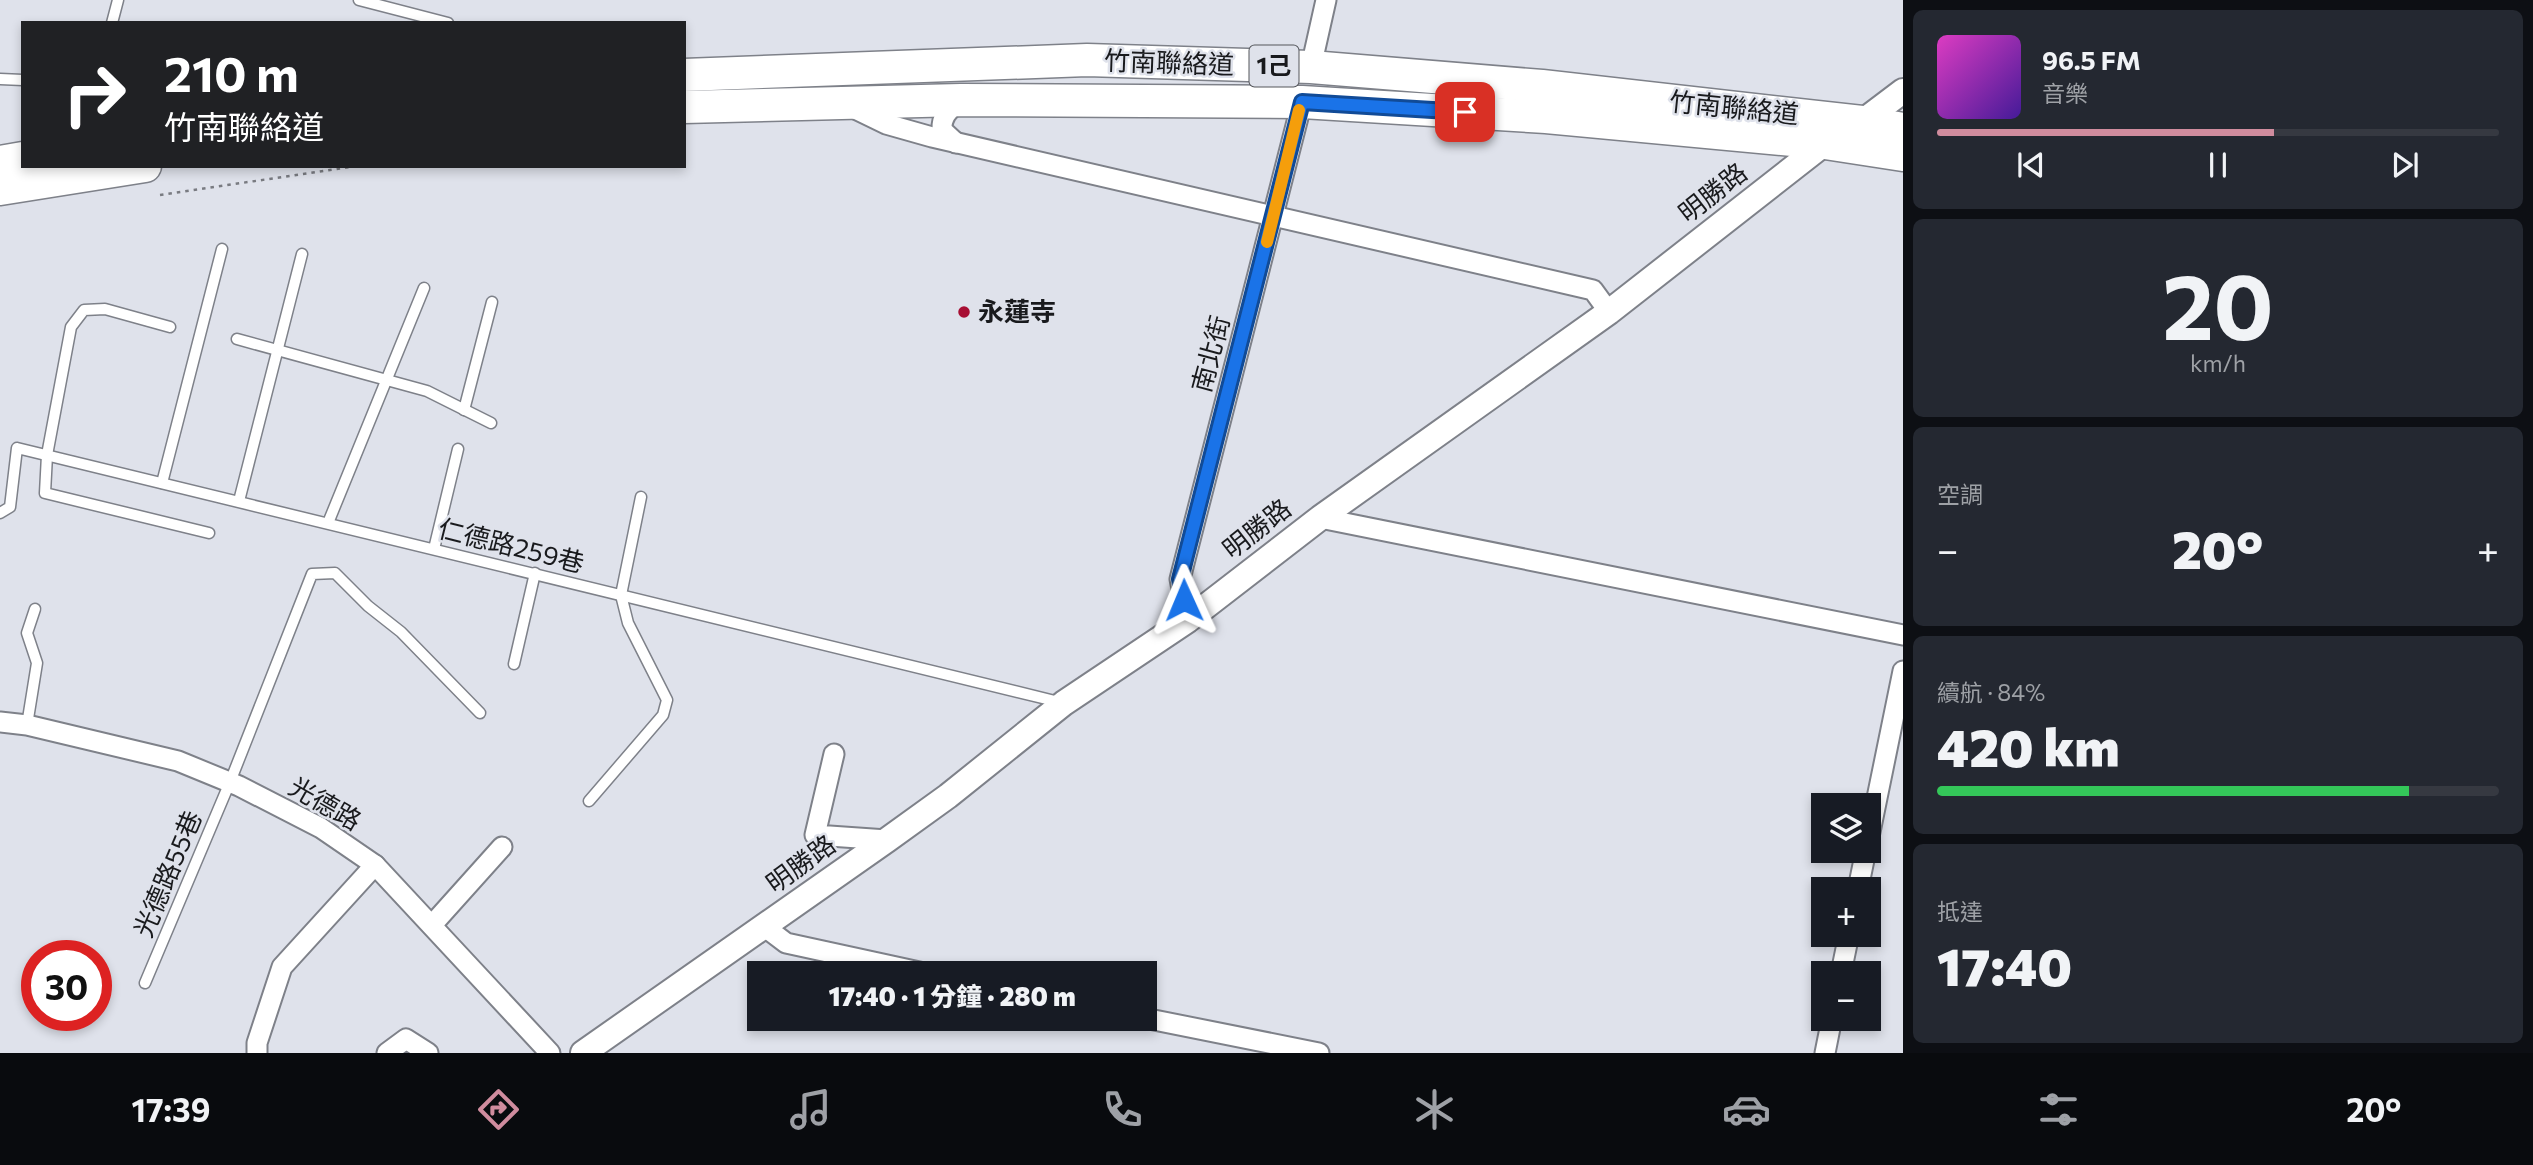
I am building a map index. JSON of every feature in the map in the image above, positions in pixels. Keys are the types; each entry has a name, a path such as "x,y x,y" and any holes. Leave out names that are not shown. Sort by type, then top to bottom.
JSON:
{"main road":[{"name":"竹南聯絡道","path":"686,75 1087,60 1311,68 1542,86 1862,122 1903,129"},
{"name":"竹南聯絡道","path":"686,107 961,100 1302,102 1546,117 1825,143 1903,155"},
{"path":"0,162 21,158"},
{"path":"0,189 132,168"}],"street":[{"path":"1311,68 1326,0"},
{"name":"明勝路","path":"583,1053 948,796 1064,703 1188,620 1320,518 1609,312 1825,143 1862,122 1903,90"},
{"path":"956,143 942,130 941,121 946,112 961,100"},
{"name":"南北街","path":"1188,620 1180,579 1302,102"},
{"path":"845,103 856,111 886,124 956,143 1594,290 1609,312"},
{"path":"1320,518 1903,635"},
{"path":"1878,793 1903,671"},
{"name":"光德路","path":"0,722 27,725 178,761 230,782 321,828 375,865 551,1053"},
{"path":"834,754 815,835 887,840"},
{"path":"432,925 502,848"},
{"path":"257,1053 257,1043 282,967 375,865"},
{"path":"765,927 786,943 869,961"},
{"path":"1157,1021 1319,1053"},
{"path":"1825,1053 1829,1031"},
{"path":"387,1053 406,1039 428,1053"}],"lane":[{"path":"113,21 118,0"},
{"path":"359,0 440,21"},
{"path":"0,79 21,80"},
{"path":"162,483 222,249"},
{"path":"239,501 302,254"},
{"path":"328,523 424,288"},
{"path":"464,410 492,302"},
{"path":"170,327 105,309 84,310 71,327 47,455 45,493 209,533"},
{"path":"237,339 427,391 491,424"},
{"name":"仁德路259巷","path":"0,513 10,507 18,448 1064,703"},
{"path":"434,549 458,449"},
{"path":"589,801 663,715 667,700 628,623 621,594 641,497"},
{"name":"光德路55巷","path":"145,983 230,782 312,574 335,573 368,606 401,632 480,713"},
{"path":"514,664 535,573"},
{"path":"27,725 37,663 27,633 35,609"}],"path":[{"path":"160,195 343,168"}],"slow traffic":[{"path":"1267,242 1299,110"}],"place":[{"name":"永蓮寺","path":"964,312"}],"route":[{"path":"1184,600 1180,579 1302,102 1465,112"}]}
